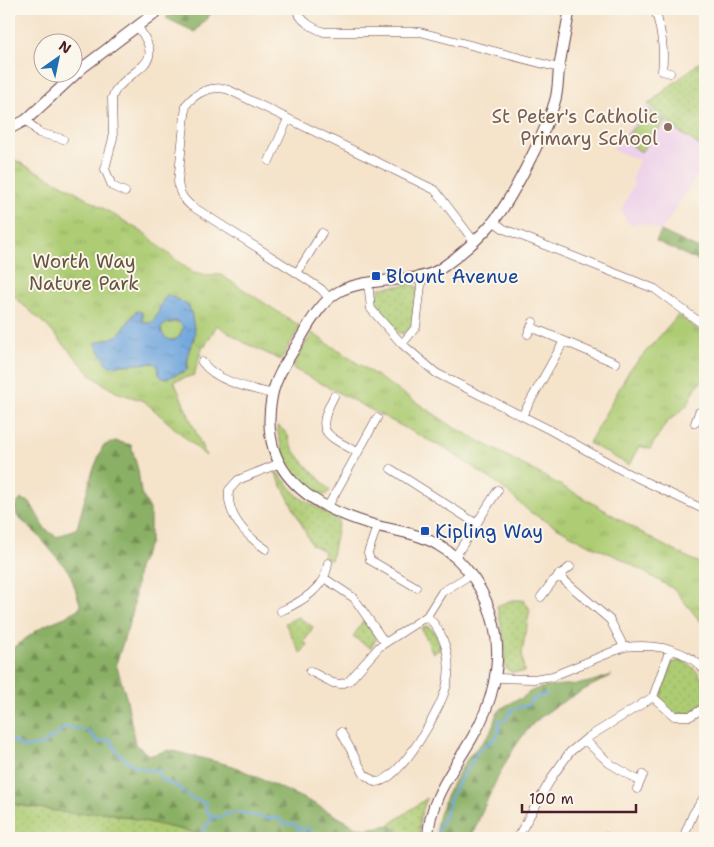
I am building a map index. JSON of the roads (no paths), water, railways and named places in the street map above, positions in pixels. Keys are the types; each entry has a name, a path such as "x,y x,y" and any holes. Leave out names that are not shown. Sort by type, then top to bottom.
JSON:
{"street":[{"path":"9,129 26,120 82,68 160,9"},
{"path":"296,9 300,17 310,26 324,32 427,33 559,68"},
{"path":"428,838 428,823 435,801 479,726 495,678 497,657 495,627 487,602 456,557 426,539 378,526 328,508 306,496 296,486 280,462 272,430 273,394 305,330 320,307 329,298 345,287 368,282 422,277 442,268 493,221 544,129 556,97 559,68 570,9"},
{"path":"655,9 662,37 663,71"},
{"path":"125,192 112,186 105,169 113,138 112,98 121,84 148,60 151,51 149,42 138,27"},
{"path":"329,298 321,289 190,205 179,191 178,182 186,105 200,92 210,88 223,88 435,190 473,240"},
{"path":"269,161 288,119"},
{"path":"26,120 39,133 63,139"},
{"path":"493,221 504,229 655,290 705,326"},
{"path":"297,273 322,233"},
{"path":"402,344 416,327 422,277"},
{"path":"368,282 371,309 402,344 436,373 522,416 625,472 705,510"},
{"path":"531,328 616,363"},
{"path":"522,416 564,341"},
{"path":"202,362 218,376 273,394"},
{"path":"334,402 323,416 324,427 331,436 357,452"},
{"path":"697,417 705,421"},
{"path":"328,508 357,452 367,428 377,418"},
{"path":"266,549 253,546 229,507 229,490 238,480 280,462"},
{"path":"391,469 477,524"},
{"path":"394,482 399,474"},
{"path":"456,557 477,524 497,500 498,490"},
{"path":"378,526 368,553 370,560 416,587"},
{"path":"281,611 307,597 324,578 328,563"},
{"path":"541,597 558,575 570,566"},
{"path":"310,671 324,680 341,684 352,679 371,655 385,643 426,616 442,592 470,575"},
{"path":"558,575 610,620 624,647"},
{"path":"324,578 354,598 385,643"},
{"path":"341,732 364,774 375,782 382,782 390,777 409,756 442,701 448,675 445,643 435,625 426,616"},
{"path":"495,678 533,679 553,676 624,647 649,646 670,649 691,658 705,671"},
{"path":"517,838 558,768 570,752 585,740 653,697 670,649"},
{"path":"653,697 674,716 682,718 704,711"},
{"path":"347,743 356,738"},
{"path":"585,740 609,763 640,782"},
{"path":"683,838 693,814 705,796"}],"water":[{"path":"167,295 187,304 191,311 195,334 188,353 187,370 168,378 162,378 159,375 158,367 154,363 110,366 107,364 95,343 117,336 137,311 142,312 144,323 151,323 156,317","holes":["177,321 183,326 180,336 173,341 166,338 161,332 161,328 167,323"]}],"waterway":[{"path":"437,831 460,780 479,750 497,736 499,721 507,719 511,710 528,705 532,700 546,694"},
{"path":"9,738 24,748 45,744 48,739 52,739 65,727 87,730 99,742 110,739 123,758 136,766 143,769 159,770 161,779 178,787 191,798 206,803 206,811 212,816 220,817 237,812 271,819 278,818 285,824 294,824 299,829 309,829 316,838"},
{"path":"201,838 202,832 213,817"}],"place":[{"name":"St Peter's Catholic Primary School","path":"668,127"},
{"name":"Blount Avenue","path":"376,276"},
{"name":"Kipling Way","path":"425,531"}],"park label":[{"name":"Worth Way Nature Park","path":"84,272"}]}
